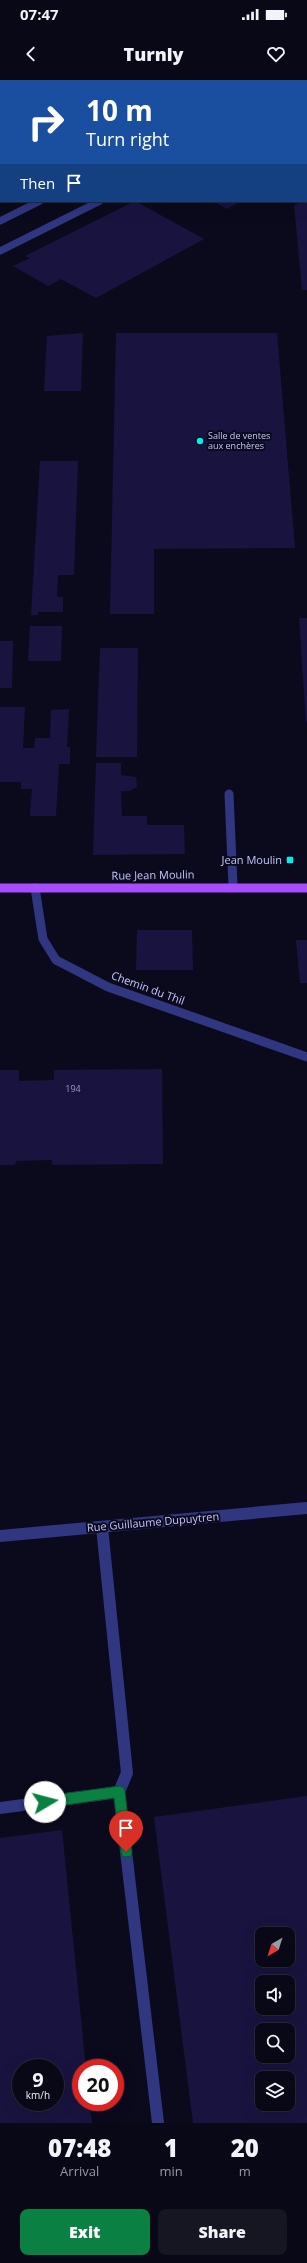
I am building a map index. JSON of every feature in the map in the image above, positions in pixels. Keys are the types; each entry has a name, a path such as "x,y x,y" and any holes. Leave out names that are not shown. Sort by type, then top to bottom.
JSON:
{"main road":[{"name":"Rue Jean Moulin","path":"0,888 233,886 307,888"}],"street":[{"path":"0,221 38,202"},
{"path":"0,251 98,202"},
{"path":"229,794 233,886"},
{"name":"Chemin du Thil","path":"35,888 43,940 56,960 108,987 307,1057"},
{"name":"Rue Guillaume Dupuytren","path":"0,1536 307,1508"},
{"path":"102,1527 128,1773 120,1792 158,2123"},
{"path":"0,1808 120,1792"}],"building":[{"path":"133,202 137,202 204,239 96,298 61,279 48,286 13,266 30,258 25,256"},
{"path":"215,202 239,202 227,209"},
{"path":"301,202 307,202 307,290 302,290 294,205"},
{"path":"83,333 81,391 44,391 47,336"},
{"name":"Salle de ventes aux enchères","path":"116,333 277,333 295,548 154,549 154,614 110,614"},
{"path":"40,461 78,461 74,575 58,575 57,597 63,597 63,612 38,612 38,615 31,615"},
{"path":"299,618 307,618 307,722 306,722"},
{"path":"30,626 62,626 61,661 28,661"},
{"path":"0,641 13,641 12,688 0,688"},
{"path":"100,648 138,648 137,757 96,757"},
{"path":"0,707 25,707 23,748 34,748 35,738 50,738 51,710 69,709 67,747 70,747 70,764 59,764 56,816 30,816 32,789 21,789 21,782 0,782"},
{"path":"96,763 121,763 121,775 136,777 137,787 129,791 121,791 122,816 147,816 147,825 184,825 185,854 93,855"},
{"path":"137,930 192,930 193,970 136,970"},
{"path":"296,940 307,940 307,983 300,983"},
{"path":"162,1069 163,1164 52,1165 52,1160 16,1161 15,1165 0,1165 0,1070 19,1070 19,1081 54,1080 54,1070"},
{"path":"307,1796 307,2123 193,2123 154,1817"},
{"path":"62,1830 85,2059 72,2059 72,2111 90,2111 92,2123 0,2123 0,1838"}],"place":[{"name":"Salle de ventes aux enchères","path":"200,441"},
{"name":"Jean Moulin","path":"290,860"}],"route":[{"path":"45,1802 120,1792 126,1852"}]}
